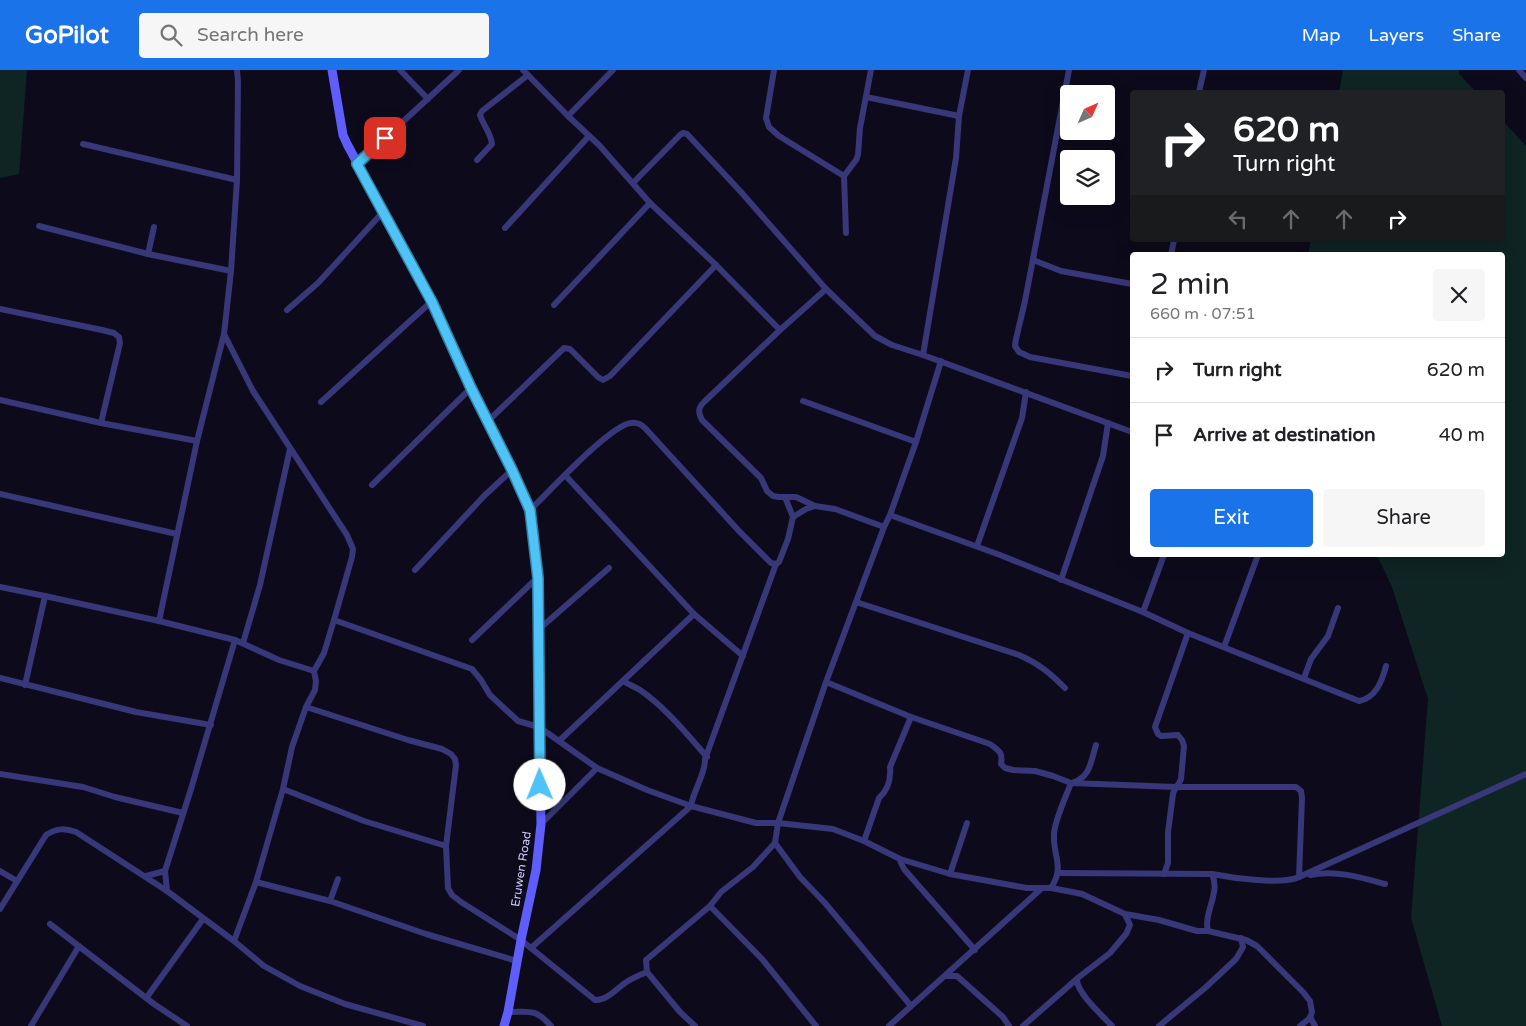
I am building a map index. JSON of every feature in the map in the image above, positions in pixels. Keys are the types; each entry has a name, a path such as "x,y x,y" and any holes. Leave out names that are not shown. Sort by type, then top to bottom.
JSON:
{"street":[{"path":"159,621 197,441 224,334 231,271 237,180 237,70"},
{"name":"Eruwen Road","path":"332,70 343,135 432,302 530,510 538,578 541,824 536,870 504,1026"},
{"path":"400,70 428,98"},
{"path":"357,164 458,70"},
{"path":"568,116 613,70"},
{"path":"774,70 766,118 769,127 779,136 844,176"},
{"path":"846,233 844,176 856,160 858,154 860,128 871,70"},
{"path":"923,355 956,158 959,116 968,70"},
{"path":"1068,70 1015,346 1019,352 1030,357 1130,376"},
{"path":"1199,90 1204,70"},
{"path":"1519,70 1526,78"},
{"path":"477,160 492,144 480,115 482,110 526,72 599,145 650,203 716,265 780,330"},
{"path":"866,97 959,116"},
{"path":"633,183 680,135 683,133 687,134 748,199 826,289 874,336 892,345 1130,431"},
{"path":"505,228 589,136"},
{"path":"83,144 237,180"},
{"path":"554,305 650,203"},
{"path":"287,310 318,284 383,212"},
{"path":"39,226 148,254 231,271"},
{"path":"148,254 154,228"},
{"path":"1033,260 1061,271 1130,284"},
{"path":"488,420 564,348 570,349 603,380 610,376 716,265"},
{"path":"826,289 704,402 699,407 698,413 702,420 761,478 767,492 773,496 796,497 816,506 835,509 884,527"},
{"path":"322,402 432,302"},
{"path":"0,309 102,330 114,333 119,337 120,343 101,423"},
{"path":"224,334 254,391 347,535 353,549 324,653 314,671 315,690 306,707 292,747 283,789 256,882 234,941"},
{"path":"695,1026 680,1012 646,972 646,960 710,906 721,892 753,867 775,843 778,823 826,682 916,442 940,361"},
{"path":"372,485 471,388"},
{"path":"977,546 1022,418 1026,392"},
{"path":"0,400 101,423 197,441"},
{"path":"803,401 916,442"},
{"path":"530,510 608,434 630,423 639,423 739,531 771,563 776,564"},
{"path":"1061,580 1103,456 1108,423"},
{"path":"243,643 260,585 290,448"},
{"path":"415,570 484,496 512,470"},
{"path":"565,475 694,614 743,656"},
{"path":"0,494 177,534"},
{"path":"531,948 691,806 692,798 705,765 705,759 776,564 780,560 788,539 793,517 785,497"},
{"path":"793,517 806,509 816,506"},
{"path":"890,515 977,546 1359,701 1370,698 1382,682 1386,666"},
{"path":"1142,612 1163,557"},
{"path":"1224,647 1257,557"},
{"path":"538,630 609,568"},
{"path":"472,640 538,578"},
{"path":"0,588 159,621 235,640 279,660 314,671"},
{"path":"25,685 45,596"},
{"path":"856,602 1018,655 1035,662 1065,688"},
{"path":"1304,678 1312,660 1328,636 1338,608"},
{"path":"559,741 694,614"},
{"path":"334,620 472,669 490,695 518,720 539,727 597,768 647,790 691,806 756,823 778,823 833,829 864,841 900,859 950,874 1027,888 1051,888 1082,894 1125,914 1159,920 1197,931 1208,931 1241,938 1257,946 1303,992 1312,1006 1310,1017 1300,1026"},
{"path":"1164,874 1168,863 1168,832 1173,794 1181,779 1184,746 1178,735 1161,736 1155,727 1188,633"},
{"path":"167,891 164,871 211,725 235,640"},
{"path":"0,678 136,712 211,725"},
{"path":"623,682 640,690 654,702 680,726 706,757"},
{"path":"826,682 911,717 990,744 999,751 1002,757 1001,764 1005,768 1012,770 1035,771 1071,783 1176,787 1296,787 1301,791 1302,798 1299,877"},
{"path":"306,707 442,749 451,754 456,765 446,846 448,888 452,895 521,940 595,1000 605,998 627,982 646,972"},
{"path":"864,841 879,798 889,783 890,767 911,717"},
{"path":"1071,783 1081,780 1086,775 1096,745"},
{"path":"541,824 597,768"},
{"path":"0,774 83,787 115,797 183,813"},
{"path":"1058,873 1212,874 1235,878 1290,881 1526,774"},
{"path":"1051,888 1058,873 1054,835 1055,825 1071,783"},
{"path":"283,789 364,820 446,846"},
{"path":"950,874 967,823"},
{"path":"0,909 46,835 53,831 67,829 76,832 146,876 234,941 264,966 300,986 399,1023 423,1026"},
{"path":"775,843 800,877 825,903 911,1006"},
{"path":"900,859 904,869 975,950"},
{"path":"0,871 17,881"},
{"path":"146,876 164,871"},
{"path":"1299,877 1321,873 1339,873 1385,884"},
{"path":"1208,931 1207,923 1213,902 1215,882 1212,874"},
{"path":"330,901 338,879"},
{"path":"256,882 330,901 426,934 517,961"},
{"path":"889,1026 1042,888"},
{"path":"710,906 762,959 816,1026"},
{"path":"1023,1026 1079,977 1110,953 1126,934 1130,925 1125,914"},
{"path":"147,997 203,919"},
{"path":"50,924 154,1004 186,1026"},
{"path":"1159,1026 1205,988 1236,959 1243,947 1241,938"},
{"path":"31,1026 79,946"},
{"path":"946,976 957,976 1003,1017 1010,1026"},
{"path":"1077,980 1077,985 1088,1000 1112,1026"},
{"path":"508,1012 535,1012 551,1026"},
{"path":"1310,1017 1315,1026"}],"green space":[{"path":"0,70 27,70 19,174 0,178"},
{"path":"1343,70 1459,70 1459,74 1474,90 1339,90"},
{"path":"1505,123 1526,146 1526,1026 1442,1026 1411,918 1428,699 1392,587 1378,557 1505,557 1505,252 1309,252 1311,242 1505,242"}],"route":[{"path":"385,138 357,164 432,302 530,510 538,578 540,785"}]}
